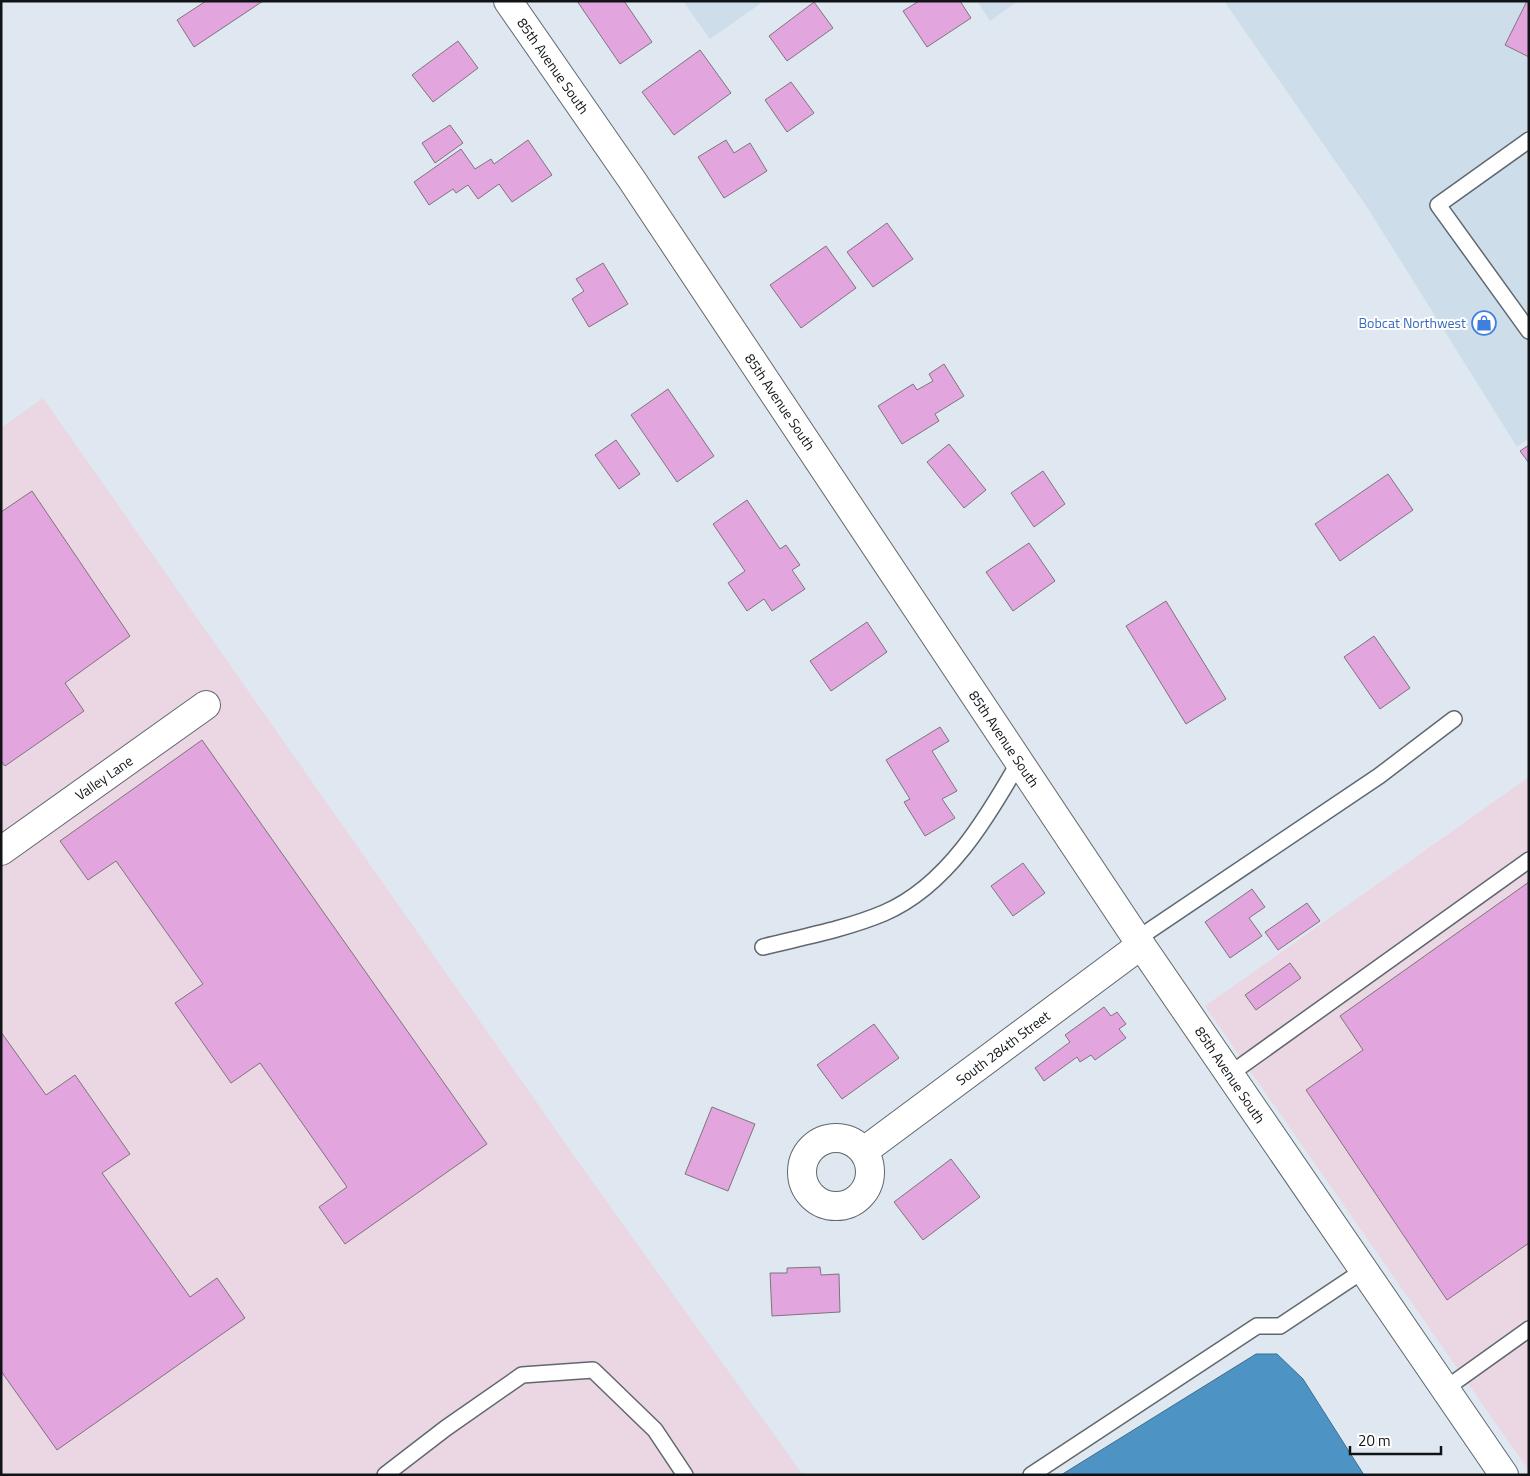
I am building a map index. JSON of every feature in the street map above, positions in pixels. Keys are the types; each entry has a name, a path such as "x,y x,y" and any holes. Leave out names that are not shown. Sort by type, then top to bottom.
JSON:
{"street":[{"name":"85th Avenue South","path":"508,1 632,180 1139,942 1504,1475"},
{"name":"Valley Lane","path":"1,851 206,705"},
{"name":"South 284th Street","path":"864,1151 1139,942"}],"lane":[{"path":"1529,140 1438,205 1529,331"},
{"path":"1139,942 1379,776 1454,719"},
{"path":"763,947 865,920 887,912 912,896 930,883 954,859 987,814 1020,762"},
{"path":"1230,1074 1529,860"},
{"path":"1031,1475 1257,1326 1280,1326 1364,1270"},
{"path":"1445,1389 1529,1329"},
{"path":"386,1475 522,1375 593,1370 655,1430 685,1475"}],"shaded area":[{"path":"683,1 764,1 710,39"},
{"path":"977,1 1018,1 990,21"},
{"path":"1224,1 1529,1 1529,438 1517,447 1367,207"},
{"path":"43,398 582,1167 803,1475 1,1475 1,428"},
{"path":"1529,777 1529,1471 1205,1006"}],"water":[{"path":"1256,1354 1277,1354 1303,1379 1364,1475 1061,1475"}],"building":[{"path":"206,1 263,1 194,47 177,20"},
{"path":"577,1 624,1 652,42 620,64"},
{"path":"919,1 960,1 971,18 927,47 903,11"},
{"path":"1527,1 1529,1 1529,57 1505,45"},
{"path":"814,2 833,28 787,61 769,36"},
{"path":"458,41 478,68 433,102 412,75"},
{"path":"700,50 731,93 674,135 642,92"},
{"path":"791,82 814,113 787,132 765,100"},
{"path":"450,125 463,143 435,163 422,143"},
{"path":"528,140 552,175 512,202 499,184 478,199 468,185 456,193 453,189 429,205 414,182 461,149 475,169 491,159 494,164"},
{"path":"726,140 734,153 750,143 767,171 724,198 698,157"},
{"path":"887,223 913,259 873,287 847,252"},
{"path":"826,246 856,288 801,328 770,285"},
{"path":"603,263 628,304 589,327 572,299 584,291 576,279"},
{"path":"944,364 964,396 935,414 939,421 902,444 878,406 913,384 917,390 933,381 929,374"},
{"path":"668,389 714,456 677,482 631,415"},
{"path":"616,440 640,474 619,489 595,455"},
{"path":"949,444 986,490 964,508 927,462"},
{"path":"1529,445 1529,463 1520,451"},
{"path":"1043,471 1065,504 1034,527 1011,493"},
{"path":"1388,474 1413,510 1340,561 1315,524"},
{"path":"32,491 130,636 65,683 84,711 5,766 1,761 1,512"},
{"path":"747,500 780,549 786,545 800,565 792,570 805,589 772,611 764,599 747,611 728,583 745,571 713,524"},
{"path":"1029,543 1055,581 1013,611 986,572"},
{"path":"1166,601 1226,699 1186,724 1126,626"},
{"path":"867,622 887,652 831,691 810,661"},
{"path":"1374,636 1410,688 1380,709 1344,657"},
{"path":"940,727 949,741 932,751 957,791 942,799 955,818 925,836 904,802 910,799 886,760"},
{"path":"202,740 487,1144 345,1244 319,1207 347,1187 260,1063 231,1083 175,1003 203,984 116,861 88,880 60,841"},
{"path":"1023,863 1045,893 1013,916 991,886"},
{"path":"1529,882 1529,1243 1447,1300 1306,1090 1363,1050 1340,1016"},
{"path":"1252,889 1265,907 1249,918 1262,936 1230,958 1205,922"},
{"path":"1307,903 1320,921 1278,950 1265,932"},
{"path":"1290,963 1301,978 1256,1010 1245,995"},
{"path":"1104,1007 1111,1016 1117,1012 1126,1024 1119,1029 1126,1038 1095,1060 1091,1055 1080,1062 1077,1057 1044,1081 1035,1068 1070,1042 1065,1035"},
{"path":"874,1024 899,1058 842,1099 817,1065"},
{"path":"1,1032 46,1095 75,1075 130,1154 102,1173 190,1297 217,1278 245,1318 57,1450 1,1371"},
{"path":"712,1107 755,1124 728,1191 685,1174"},
{"path":"951,1159 980,1197 923,1240 894,1202"},
{"path":"820,1267 821,1275 839,1274 840,1312 772,1316 770,1273 787,1273 787,1268"}],"place":[{"name":"Bobcat Northwest","path":"1484,323"}]}
